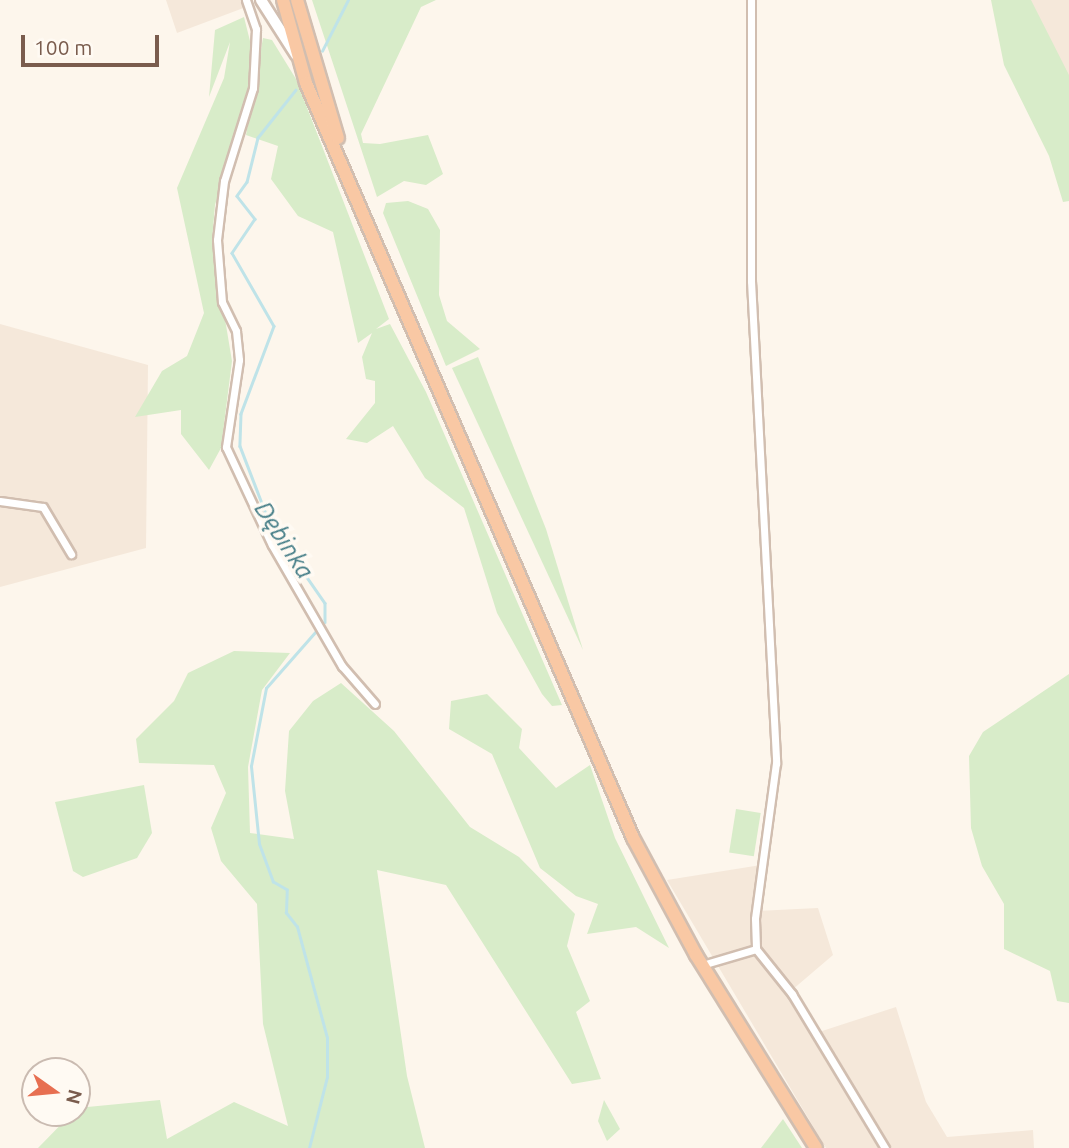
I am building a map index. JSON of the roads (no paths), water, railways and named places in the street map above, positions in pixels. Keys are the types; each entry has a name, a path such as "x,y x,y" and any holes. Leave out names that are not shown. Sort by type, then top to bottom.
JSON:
{"highway":[{"path":"283,0 296,55 312,83 625,820 702,965 816,1148"},
{"path":"297,0 312,83"}],"main road":[{"path":"261,0 296,55"}],"street":[{"path":"246,0 256,29 253,88 224,181 217,240 222,302 236,331 239,360 226,447 272,545 342,666 375,704"},
{"path":"751,0 751,281 776,763 756,949 792,994 885,1148"},
{"path":"0,501 43,507 71,554"},
{"path":"702,965 756,949"}],"waterway":[{"name":"Dębinka","path":"322,51 348,0"},
{"name":"Dębinka","path":"296,90 258,138 247,182 237,196 255,219 232,253 274,326 241,414 240,446 270,524 325,603 325,622"},
{"name":"Dębinka","path":"309,1148 327,1077 327,1038 297,927 286,913 287,890 273,882 259,844 251,766 266,688 316,631"}]}
